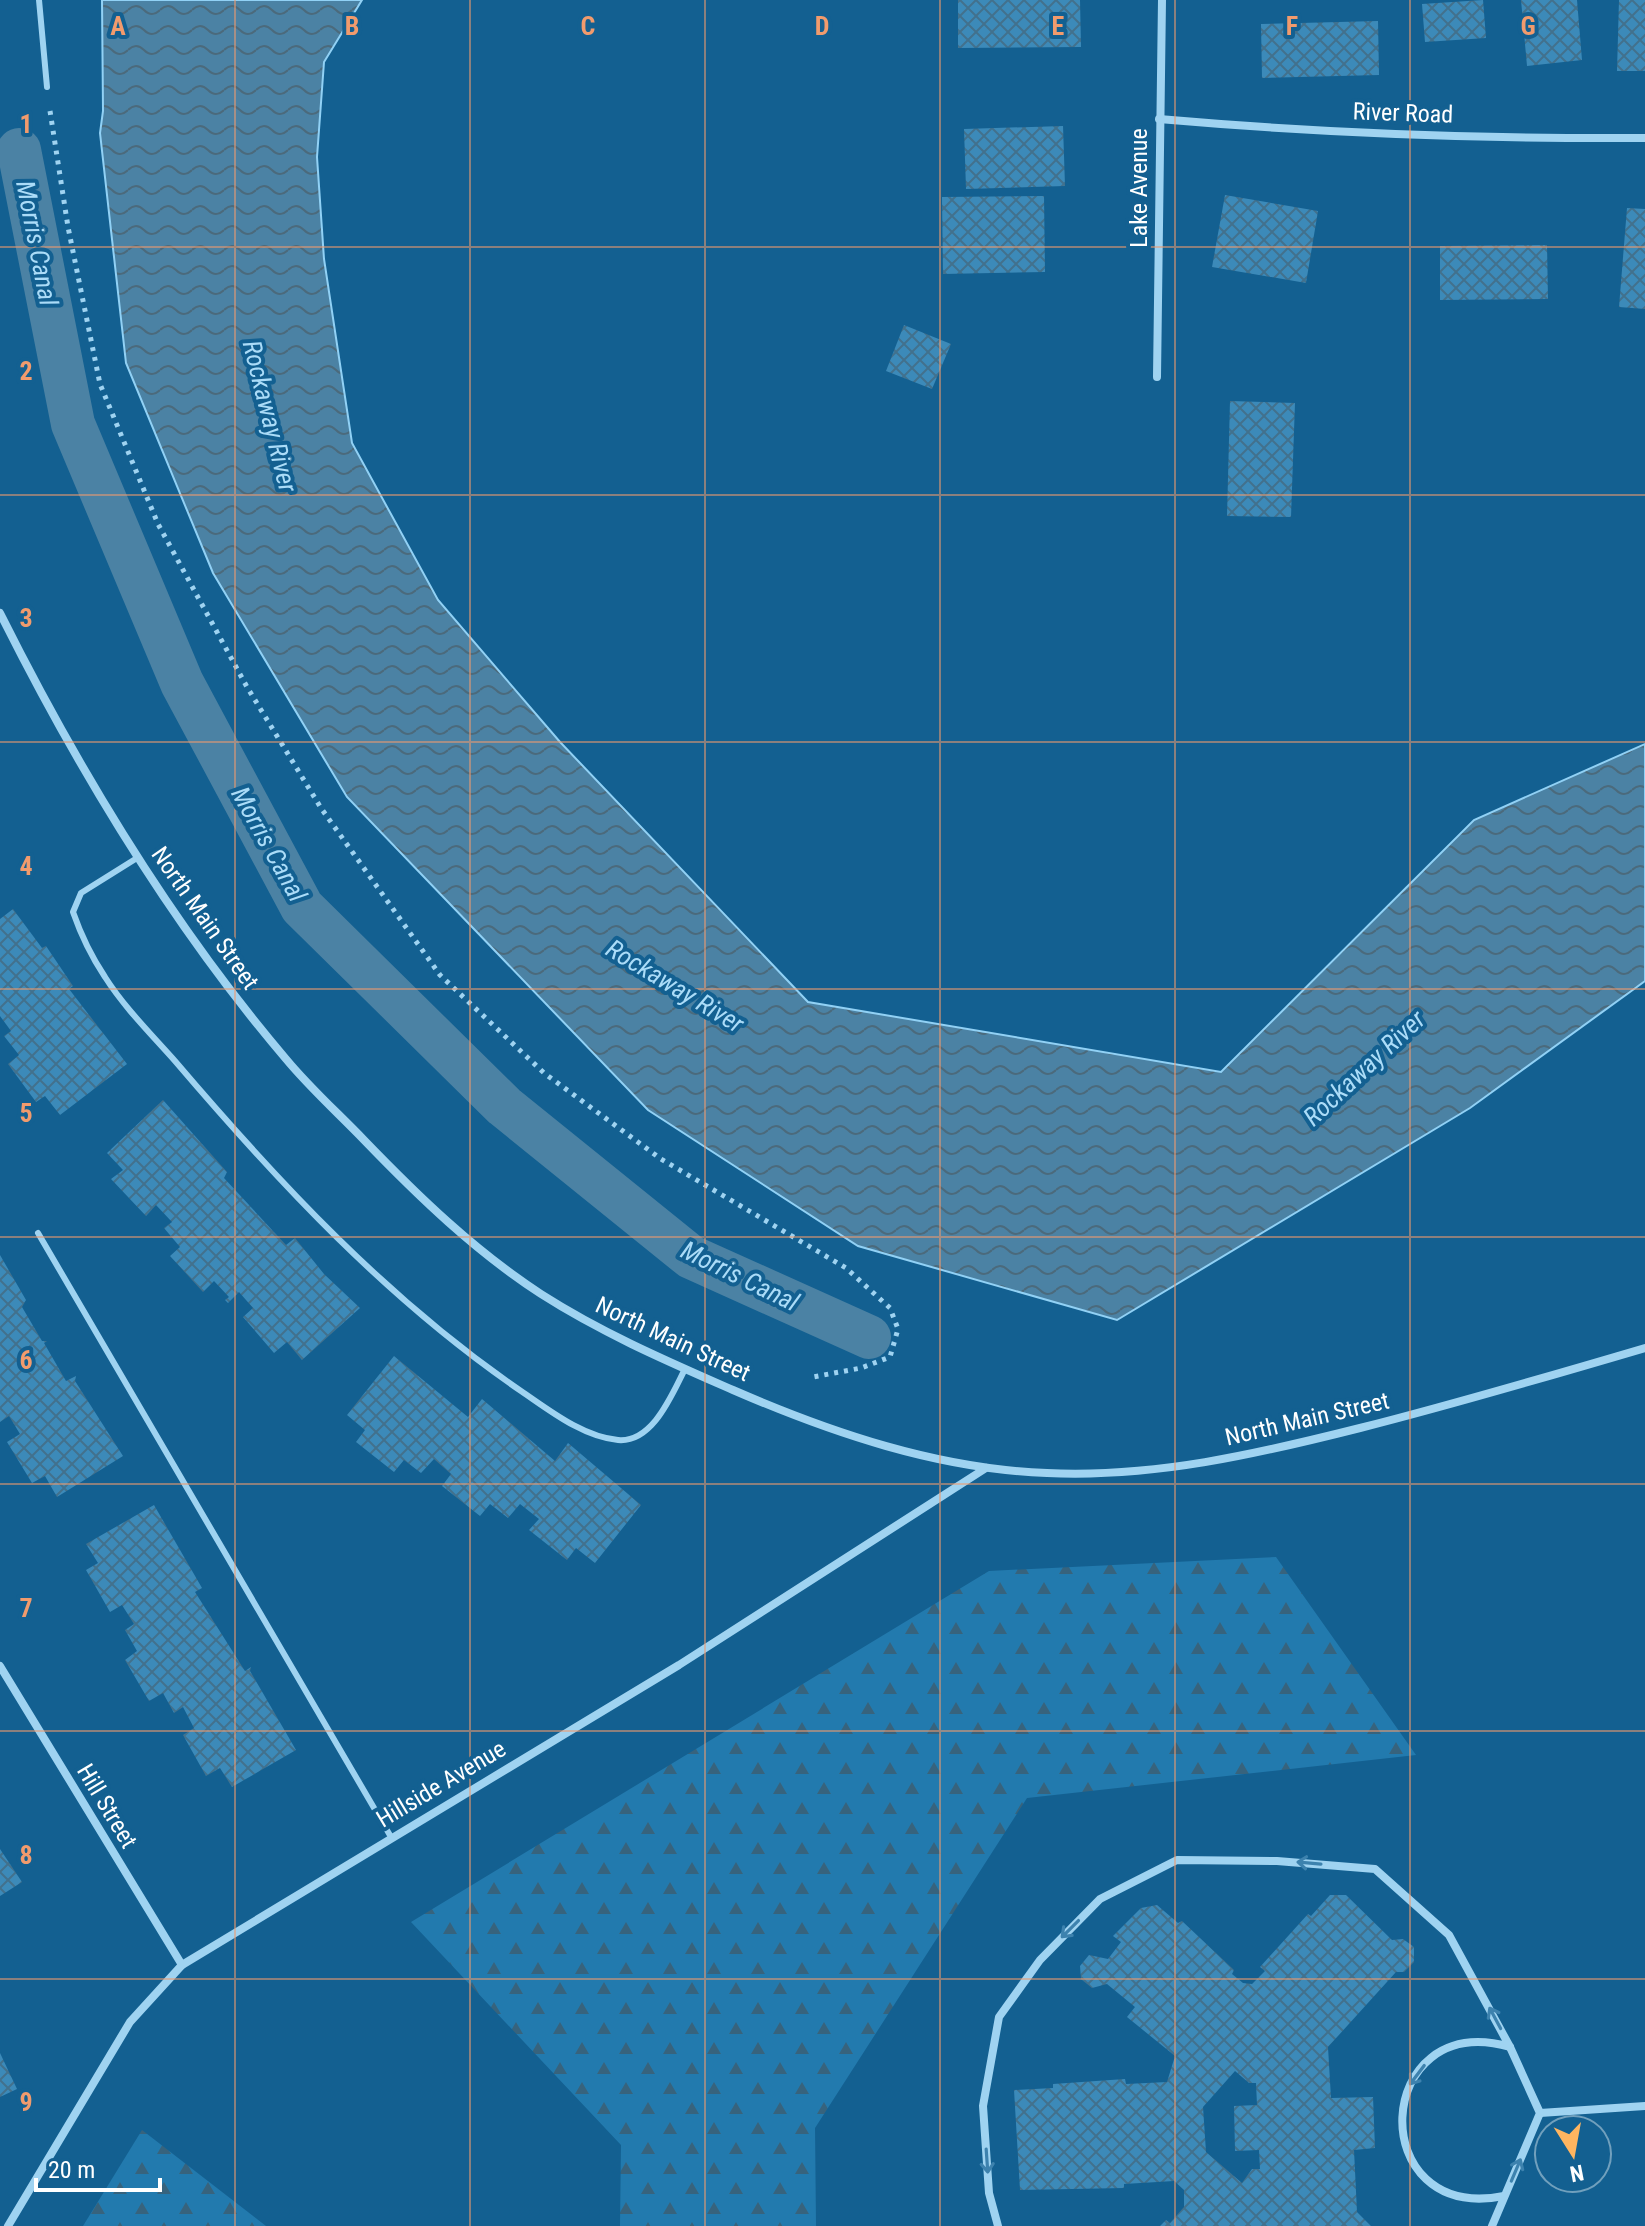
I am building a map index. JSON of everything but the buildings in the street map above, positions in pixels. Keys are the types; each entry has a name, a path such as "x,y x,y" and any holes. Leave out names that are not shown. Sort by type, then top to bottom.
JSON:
{"street":[{"name":"Lake Avenue","path":"1157,377 1162,0"},
{"name":"River Road","path":"1159,119 1249,127 1548,138 1645,138"},
{"name":"North Main Street","path":"0,613 45,703 137,858 218,975 289,1063 408,1186 472,1243 540,1293 614,1337 685,1369 798,1418 862,1440 986,1468 1049,1474 1139,1471 1231,1459 1478,1398 1645,1348"},
{"name":"Hillside Avenue","path":"8,2226 130,2022 182,1965 679,1665 986,1468"},
{"name":"Hill Street","path":"0,1666 182,1965"},
{"path":"998,2226 989,2193 983,2106 999,2017 1040,1960 1100,1899 1177,1860 1277,1861 1375,1869 1449,1935 1510,2047 1540,2113 1492,2226"},
{"path":"1504,2196 1463,2199 1443,2191 1413,2164 1400,2125 1408,2086 1434,2056 1471,2042 1491,2042 1510,2047"},
{"path":"1540,2113 1645,2106"}],"lane":[{"path":"39,0 47,87"},
{"path":"137,858 81,893 73,912 86,947 107,981 217,1110 292,1195 375,1275 460,1350 558,1417 596,1434 620,1441 642,1434 665,1409 685,1369"},
{"path":"38,1233 391,1837"}],"path":[{"path":"47,87 68,227 100,384 158,524 247,687 321,808 440,975 544,1073 661,1159 846,1268 890,1308 898,1329 890,1357 861,1368 813,1377"}],"green space":[{"path":"1276,1557 1416,1755 1027,1798 815,2128 816,2226 620,2226 621,2145 411,1922 989,1571"},
{"path":"142,2130 266,2226 83,2226"}],"water":[{"name":"Rockaway River","path":"102,0 362,0 324,62 317,157 324,259 352,443 438,600 560,742 808,1002 1221,1072 1474,820 1645,744 1645,981 1470,1108 1117,1320 858,1246 648,1110 347,797 213,573 126,363 100,133 103,111"}],"waterway":[{"name":"Morris Canal","path":"19,150 73,424 182,683 302,907 504,1106 691,1257 869,1337"}]}
